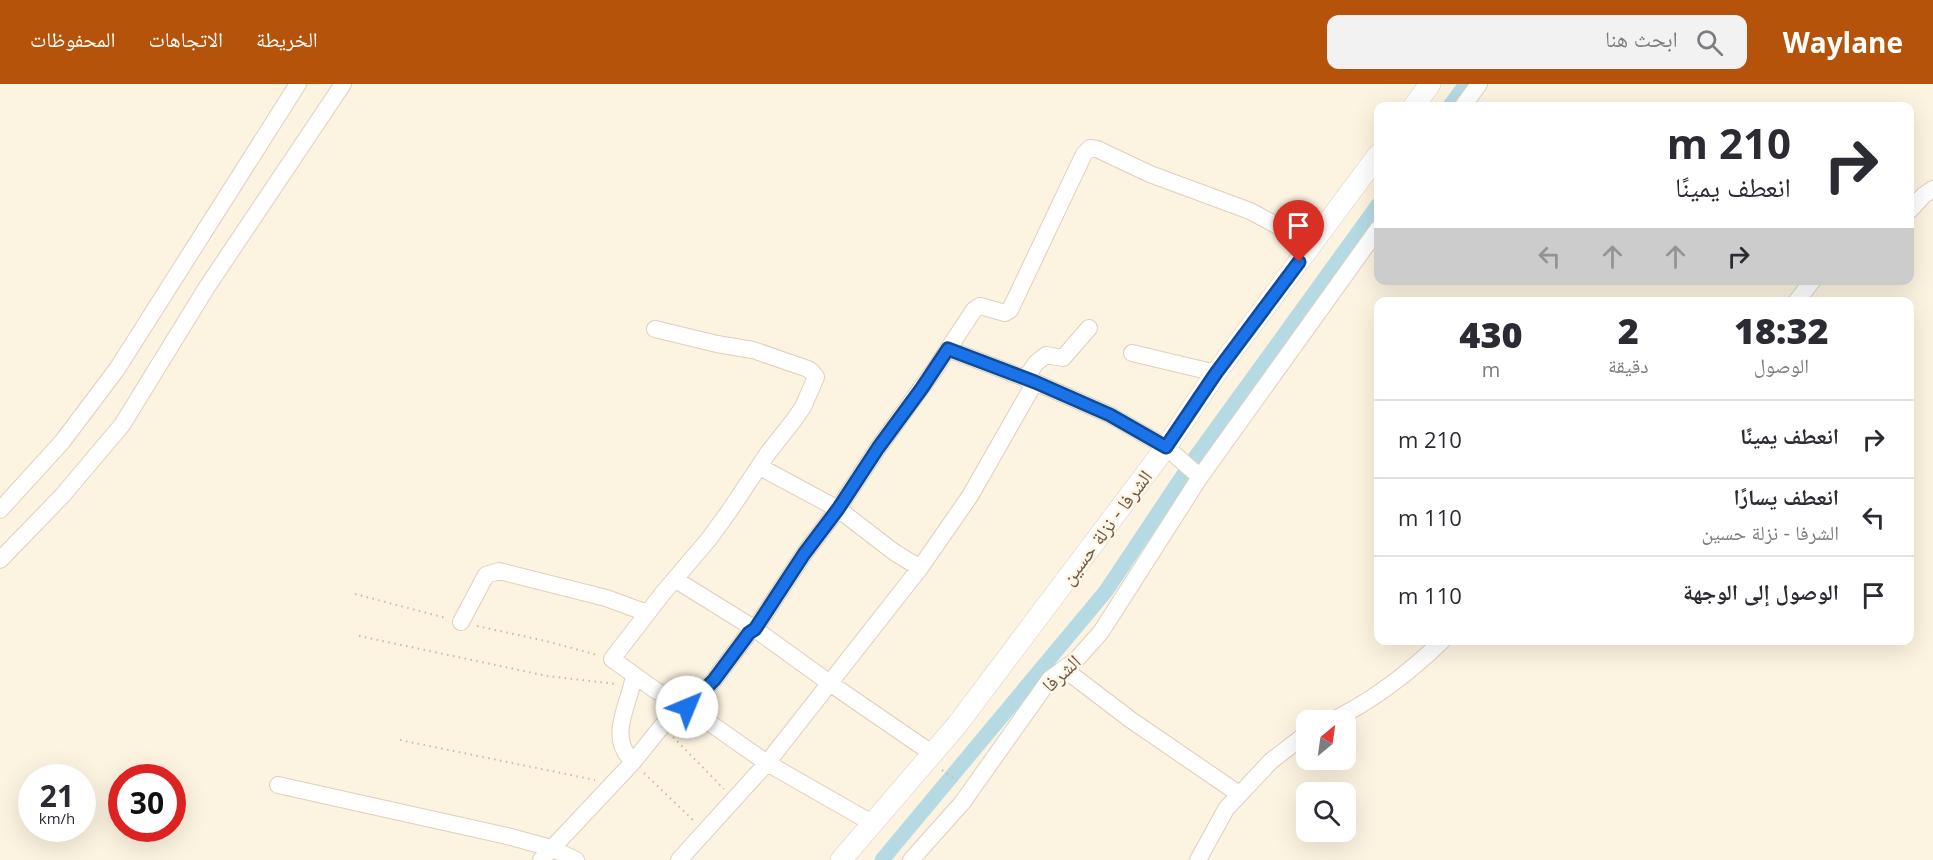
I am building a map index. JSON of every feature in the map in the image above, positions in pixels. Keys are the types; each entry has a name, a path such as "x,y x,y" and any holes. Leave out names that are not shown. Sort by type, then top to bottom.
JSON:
{"street":[{"path":"0,510 62,442 117,369 298,84"},
{"path":"0,560 62,496 122,425 207,287 343,84"},
{"path":"1417,102 1430,84"},
{"path":"1466,102 1479,84"},
{"path":"546,854 633,762 662,726 687,707 714,680 749,633 755,629 804,554 838,509 976,307 1005,313 1010,310 1084,154 1090,148 1097,149 1161,179 1250,211 1312,244"},
{"name":"الشرفا - نزلة حسين","path":"841,860 933,754 1172,453 1216,373 1374,160"},
{"path":"1914,206 1933,189"},
{"name":"الشرفا","path":"911,860 962,803 1044,686 1057,673 1076,660 1107,623 1198,475 1374,234"},
{"path":"1800,297 1809,285"},
{"path":"679,860 767,763 920,568 970,496 1030,381 1036,363 1046,355 1063,358 1089,328"},
{"path":"655,329 753,350 799,365 816,377 802,407 709,539 612,659 634,681 687,707 767,763 872,823"},
{"path":"948,349 1110,415 1172,453 1198,475"},
{"path":"1132,353 1216,373"},
{"path":"760,466 838,509 894,552 920,568"},
{"path":"461,622 486,575 499,570 606,598 648,612"},
{"path":"676,580 755,629 933,754"},
{"path":"1351,710 1379,694 1438,645"},
{"path":"1064,669 1131,720 1239,794"},
{"path":"633,762 624,750 620,738 620,727 634,681"},
{"path":"1198,860 1226,809 1271,761 1296,742"},
{"path":"278,785 507,836 546,854 576,860"}],"path":[{"path":"356,594 612,659"},
{"path":"359,636 547,676 634,681"},
{"path":"662,726 734,799"},
{"path":"400,740 612,783"},
{"path":"633,762 705,831"},
{"path":"945,772 958,782"}],"waterway":[{"path":"1453,102 1466,84"},
{"path":"882,860 1106,591 1192,462 1374,211"}],"route":[{"path":"687,707 714,680 749,633 755,629 804,554 838,509 948,349 1035,382 1110,415 1166,447 1216,373 1299,262"}]}
